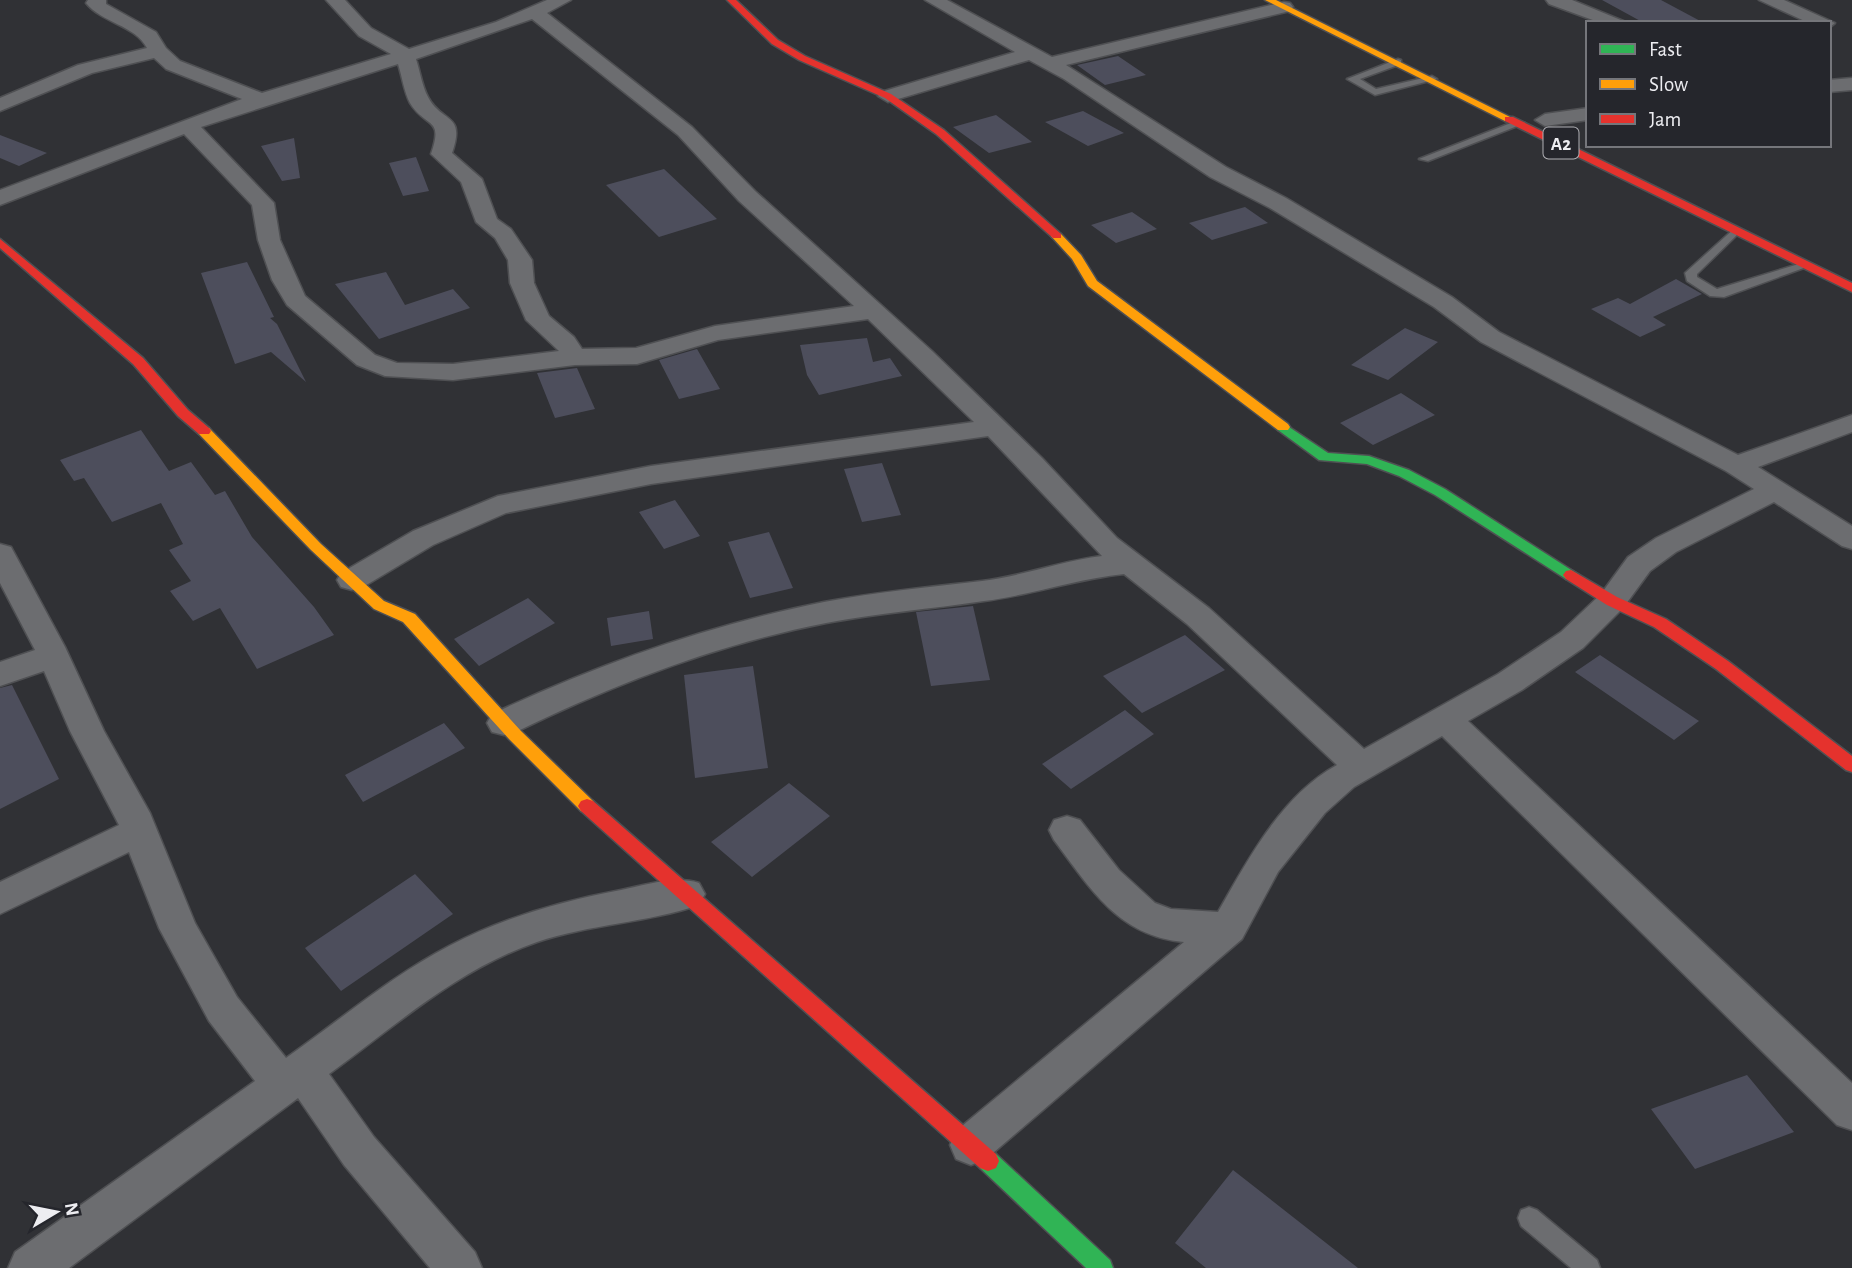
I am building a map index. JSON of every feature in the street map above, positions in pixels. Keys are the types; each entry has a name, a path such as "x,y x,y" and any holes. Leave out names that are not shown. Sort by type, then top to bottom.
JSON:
{"main road":[{"path":"732,0 775,42 793,53 888,96 949,140 1053,231 1077,257 1092,283 1324,457 1369,460 1404,472 1612,601 1670,630 1781,709 1852,765"},
{"name":"A2","path":"1283,2 1852,288"},
{"name":"A2","path":"1283,2 1586,140"},
{"name":"A2","path":"1600,147 1852,271"},
{"path":"0,242 138,361 183,413 223,447 316,547 379,604 409,618 504,723 596,814 971,1144 1102,1268"}],"street":[{"path":"97,0 95,3 100,8 150,36 158,51 173,65 261,100"},
{"path":"335,0 365,32 405,54 419,101 445,124 448,134 440,154 471,179 487,222 503,234 520,260 522,283 538,320 565,342 575,357"},
{"path":"0,198 187,125 405,54 502,26 562,0"},
{"path":"934,0 1041,58 1218,172 1278,203 1443,302 1490,337 1736,465 1852,539"},
{"path":"1555,0 1613,21"},
{"path":"1768,0 1822,21"},
{"path":"888,96 1283,2"},
{"path":"534,12 685,131 747,196 995,427 1107,545 1198,616 1360,766"},
{"path":"0,106 86,69 158,51"},
{"path":"1831,86 1852,84"},
{"path":"1545,120 1586,114"},
{"path":"187,125 263,203 269,240 284,280 296,300 375,366 416,374 575,357 637,356 715,332 872,311"},
{"path":"1736,465 1852,423"},
{"path":"352,580 423,538 498,505 651,475 995,427"},
{"path":"971,1144 1229,928 1265,862 1313,803 1360,766 1510,682 1572,640 1612,601 1639,564 1666,545 1774,490"},
{"path":"0,554 139,831 178,928 223,1009 292,1077 459,1268"},
{"path":"504,723 581,686 731,635 824,613 919,597 985,591 1086,568 1131,563"},
{"path":"0,674 53,656"},
{"path":"1444,718 1852,1111"},
{"path":"1067,830 1121,895 1151,919 1186,928 1229,928"},
{"path":"0,899 139,831"},
{"path":"31,1268 153,1183 292,1077 415,989 478,949 560,918 599,908 686,894"}],"lane":[{"path":"1398,62 1352,79 1375,92 1432,79"},
{"path":"1424,159 1520,123"},
{"path":"1736,230 1691,273 1691,278 1714,293 1735,291 1806,265"},
{"path":"1529,1219 1588,1268"}],"building":[{"path":"1602,0 1661,0 1700,21 1640,21"},
{"path":"1118,56 1146,75 1105,85 1077,65"},
{"path":"1083,111 1124,133 1088,146 1045,122"},
{"path":"996,115 1032,142 989,153 953,127"},
{"path":"0,135 47,153 19,166 0,158"},
{"path":"294,138 300,178 282,181 261,146"},
{"path":"416,157 429,191 403,196 389,163"},
{"path":"664,169 717,219 659,237 606,185"},
{"path":"1245,207 1268,223 1212,240 1189,223"},
{"path":"1132,212 1157,229 1116,243 1091,225"},
{"path":"247,262 274,317 270,318 277,324 306,382 271,352 235,364 201,273"},
{"path":"386,272 405,305 453,289 470,308 379,339 335,284"},
{"path":"1676,279 1702,294 1653,317 1666,325 1640,337 1591,309 1618,298 1630,304"},
{"path":"1405,328 1438,342 1388,380 1351,365"},
{"path":"867,338 873,362 890,358 902,376 819,395 807,375 800,345"},
{"path":"697,349 720,389 679,399 659,360"},
{"path":"577,368 595,409 555,418 537,373"},
{"path":"1401,393 1435,415 1373,445 1340,423"},
{"path":"141,430 169,471 191,462 215,495 225,491 252,537 314,607 334,635 257,669 220,608 193,621 170,591 191,581 169,550 183,544 161,503 112,522 84,478 74,481 60,460"},
{"path":"882,463 901,515 862,522 844,469"},
{"path":"675,500 700,536 664,549 639,512"},
{"path":"769,532 793,588 750,598 728,542"},
{"path":"528,598 555,623 479,666 454,639"},
{"path":"973,606 990,680 931,686 916,612"},
{"path":"649,611 653,639 611,646 607,618"},
{"path":"1185,635 1225,670 1142,713 1103,676"},
{"path":"1600,655 1699,721 1674,740 1575,672"},
{"path":"753,666 768,768 695,778 684,675"},
{"path":"12,685 59,779 0,809 0,688"},
{"path":"1125,710 1154,734 1071,789 1042,764"},
{"path":"444,723 465,748 363,802 345,775"},
{"path":"789,783 830,816 752,877 711,842"},
{"path":"415,874 453,914 341,991 305,948"},
{"path":"1747,1075 1794,1132 1695,1169 1651,1109"},
{"path":"1233,1170 1358,1268 1206,1268 1175,1243"}],"traffic: fast":[{"path":"1283,427 1324,457 1369,460 1404,473 1440,492 1571,575"},
{"path":"988,1161 1102,1268"}],"traffic: slow":[{"path":"1269,0 1509,119"},
{"path":"1057,236 1077,257 1092,283 1283,427"},
{"path":"204,431 316,547 379,605 409,618 515,735 587,806"}],"traffic: jam":[{"path":"731,0 775,42 802,58 888,96 940,132 1057,236"},
{"path":"1509,119 1852,288"},
{"path":"0,242 138,361 183,413 204,431"},
{"path":"1571,575 1612,601 1660,623 1722,665 1852,765"},
{"path":"587,806 988,1161"}]}
